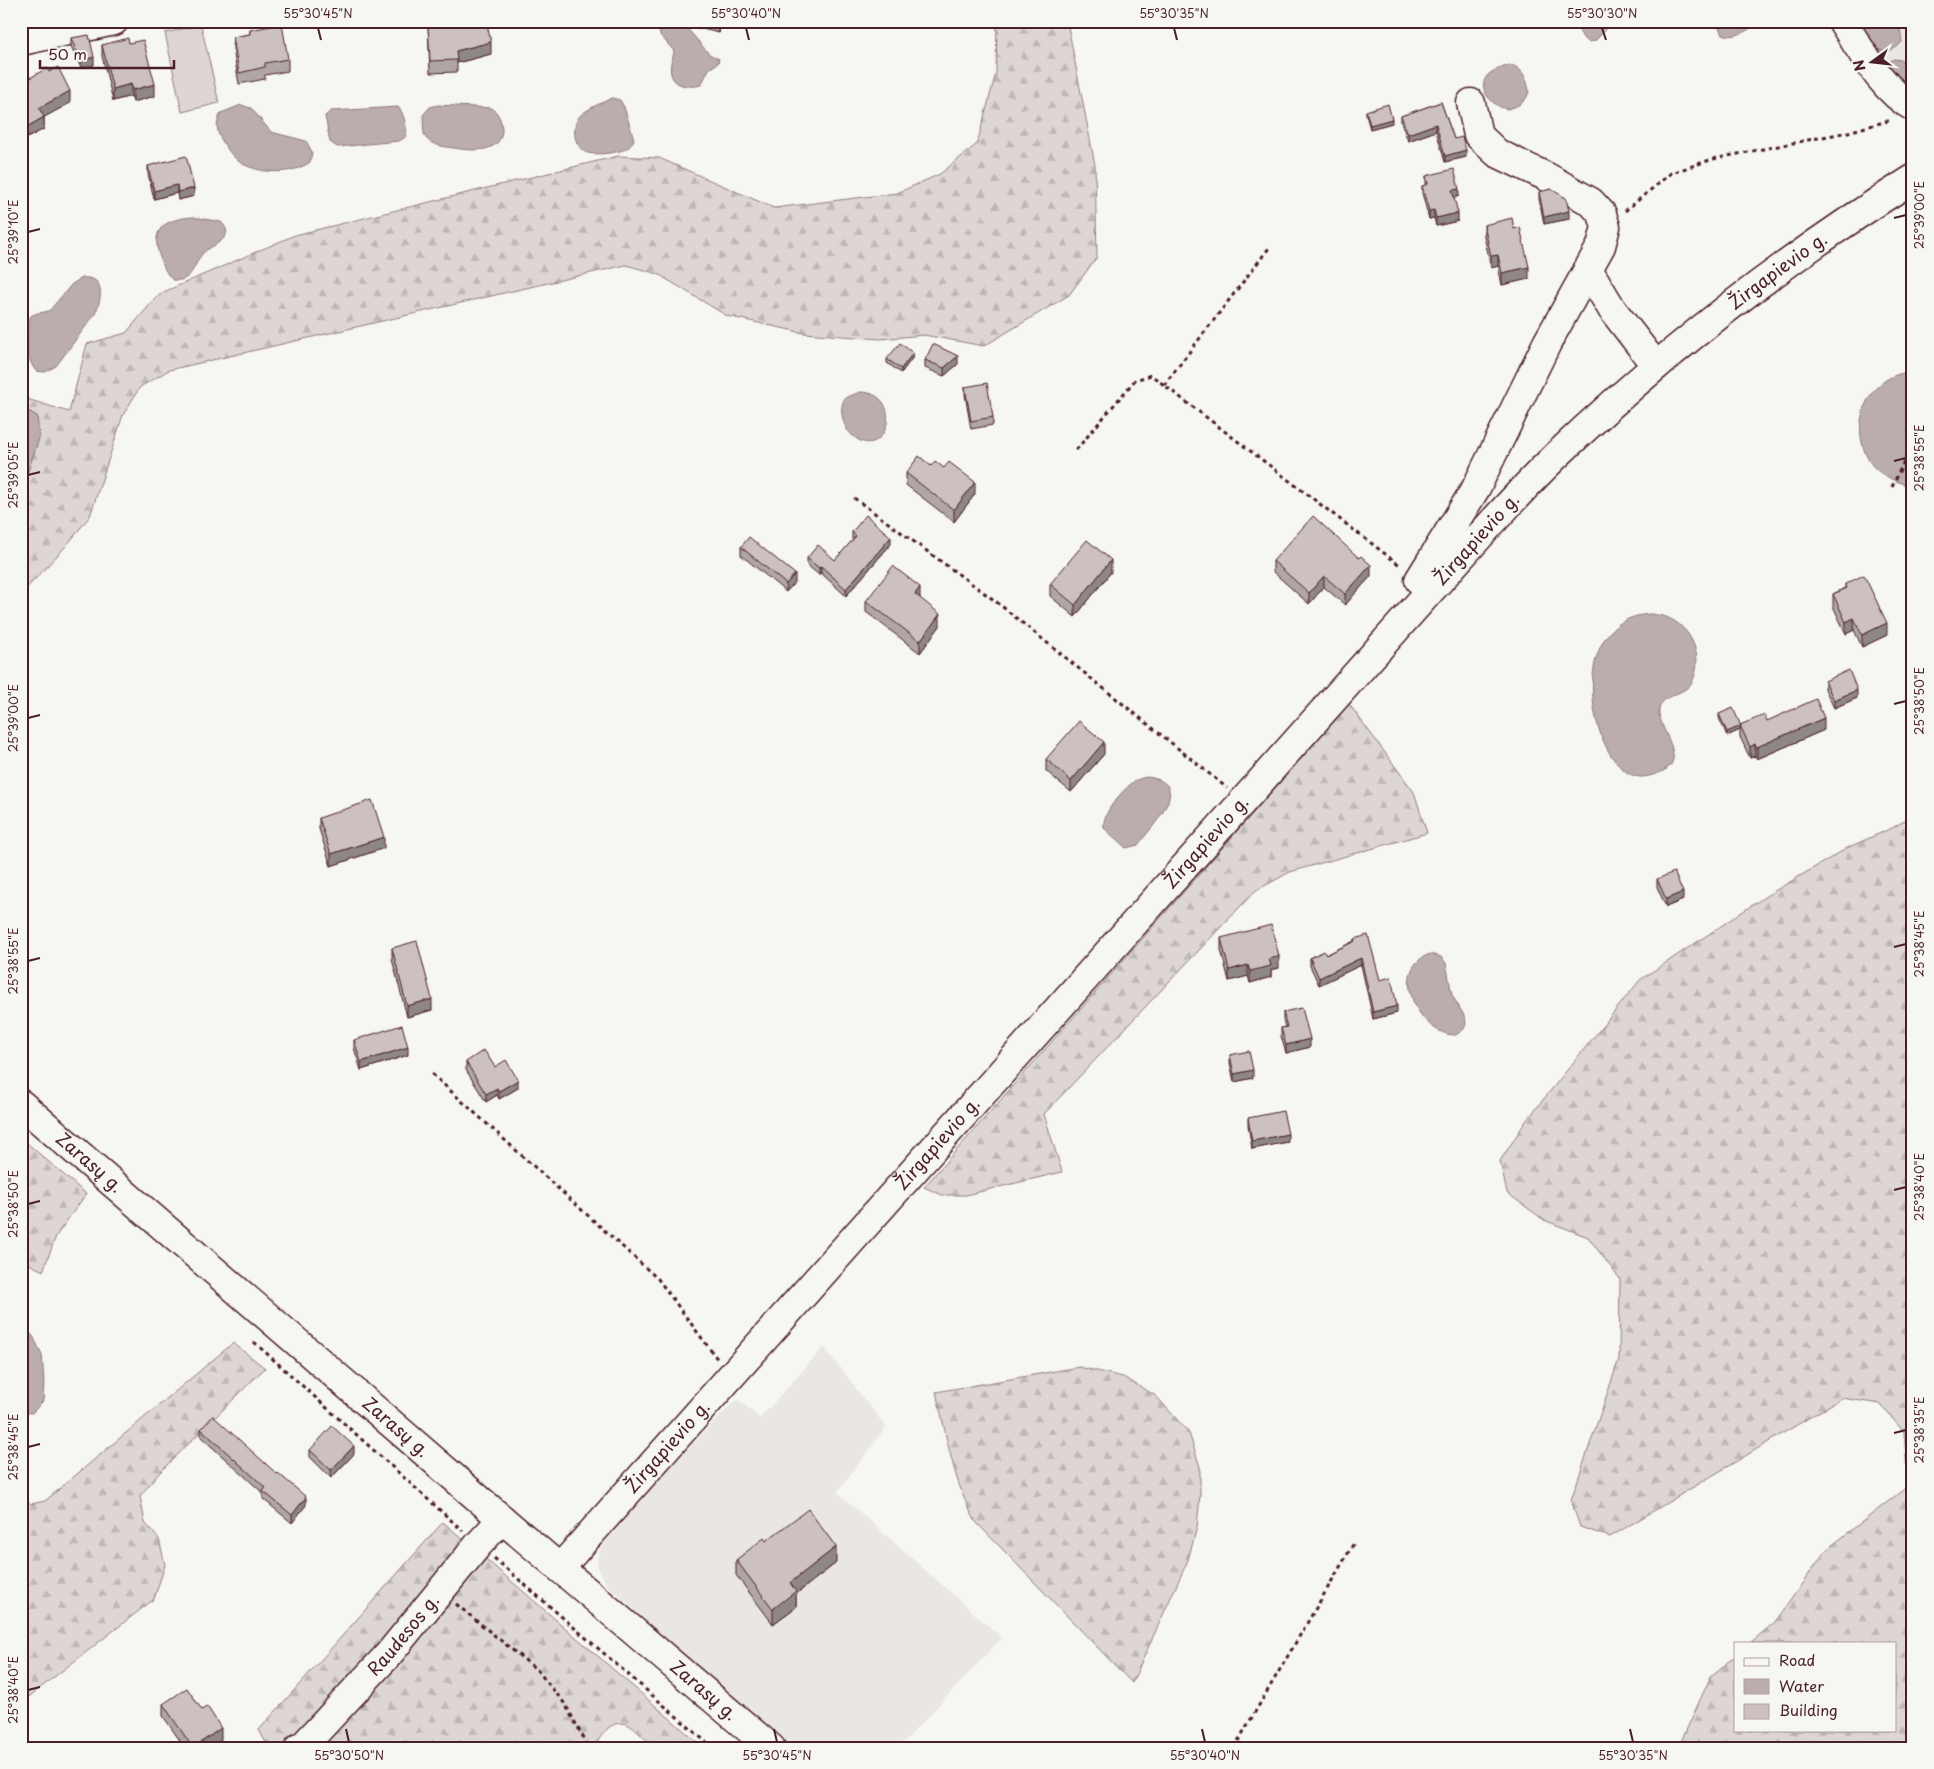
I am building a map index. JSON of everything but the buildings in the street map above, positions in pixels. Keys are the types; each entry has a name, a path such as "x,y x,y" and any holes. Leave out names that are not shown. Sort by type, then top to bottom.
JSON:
{"main road":[{"path":"21,41 114,21"},
{"path":"1842,21 1869,63 1900,100 1904,113"},
{"path":"1419,580 1476,488 1547,343 1602,246 1606,226 1602,214 1591,202 1547,176 1497,153 1478,135 1471,103"},
{"name":"Žirgapievio g.","path":"560,1568 1505,508 1556,455 1656,366 1730,307 1834,231 1913,179"},
{"path":"1588,269 1612,309 1656,366"},
{"name":"Zarasų g.","path":"21,1104 502,1519 771,1748"},
{"name":"Raudesos g.","path":"298,1748 304,1744 388,1655 478,1545 502,1519"}],"path":[{"path":"1606,226 1671,172 1713,159 1848,132 1904,113"},
{"path":"1164,385 1269,248"},
{"path":"1076,450 1135,380 1150,375 1419,580"},
{"path":"1892,486 1913,442"},
{"path":"854,498 994,600 1244,800"},
{"path":"432,1074 658,1279 731,1376"},
{"path":"1234,1748 1354,1543"},
{"path":"440,1591 537,1670 565,1704 589,1748"}],"shaded area":[{"path":"1899,21 1913,21 1913,98 1874,56 1880,51 1889,51 1902,42"},
{"path":"824,1347 886,1427 837,1492 1002,1638 898,1748 792,1748 752,1717 608,1586 600,1573 597,1560 606,1531 737,1399 760,1418"}],"green space":[{"path":"997,21 1067,21 1095,165 1097,257 1069,295 984,346 924,335 881,339 804,333 727,316 658,274 626,265 169,370 140,387 123,415 90,516 67,545 21,594 21,492 39,438 37,416 21,407 21,398 69,412 87,344 126,333 159,294 295,235 618,156 659,158 774,208 897,193 940,174 977,144 996,73"},
{"path":"201,25 219,103 182,112 165,33"},
{"path":"1349,704 1414,792 1427,833 1290,872 1255,891 1044,1114 1062,1172 966,1195 942,1195 924,1187"},
{"path":"1913,816 1913,1748 1678,1748 1711,1676 1734,1657 1734,1732 1896,1732 1896,1642 1751,1642 1775,1622 1826,1550 1908,1486 1904,1432 1880,1404 1842,1398 1610,1537 1580,1527 1571,1500 1619,1359 1620,1279 1588,1237 1544,1220 1507,1193 1500,1161 1526,1121 1640,980 1766,896 1849,847 1892,828"},
{"path":"21,1138 86,1194 56,1236 43,1271 21,1260"},
{"path":"233,1343 265,1368 160,1472 140,1496 145,1523 159,1539 165,1565 154,1599 21,1703 21,1498 31,1504 45,1501"},
{"path":"1079,1367 1123,1377 1156,1396 1189,1433 1200,1467 1197,1527 1188,1560 1132,1683 976,1522 956,1475 936,1392"},
{"path":"443,1522 704,1748 655,1748 637,1731 627,1724 621,1723 607,1729 595,1748 269,1748 259,1730"}],"water":[{"path":"657,21 681,21 709,54 719,59 718,63 709,69 701,85 683,85 674,80 670,70 674,51 660,35"},
{"path":"1574,21 1614,21 1595,41 1589,42 1583,38"},
{"path":"1714,21 1761,21 1743,32 1728,35 1723,34"},
{"path":"1856,21 1899,21 1902,42 1894,49 1881,50 1875,47"},
{"path":"1894,59 1907,61 1913,65 1913,93 1909,92 1888,66 1888,62"},
{"path":"1509,65 1521,71 1529,91 1521,103 1507,109 1497,105 1488,97 1485,92 1484,81 1489,74"},
{"path":"612,98 620,100 624,107 634,139 633,142 624,150 613,153 585,152 576,140 575,129 578,119 596,105"},
{"path":"241,105 251,108 271,132 306,141 312,152 310,162 293,170 274,172 255,169 238,161 221,139 217,126 221,113"},
{"path":"438,105 492,108 498,114 501,122 501,136 492,147 477,150 439,146 432,143 425,136 423,115 430,107"},
{"path":"398,107 406,125 406,135 399,141 337,147 330,142 325,116 331,111"},
{"path":"193,217 221,222 225,228 225,237 203,253 189,276 185,279 173,280 161,260 158,250 158,234 161,228 174,220"},
{"path":"82,278 90,278 99,284 100,295 95,314 56,366 45,372 36,371 28,352 30,317 50,310 72,284"},
{"path":"1913,372 1913,421 1909,425 1907,433 1913,440 1913,488 1891,479 1872,465 1864,451 1861,420 1865,405 1873,392 1883,382 1897,375"},
{"path":"860,392 874,395 883,402 887,412 887,423 883,433 877,440 868,443 857,439 848,431 842,413 845,398"},
{"path":"21,407 37,416 39,438 21,492"},
{"path":"1651,614 1666,617 1682,627 1689,635 1693,644 1697,663 1696,672 1689,687 1664,700 1659,710 1662,725 1673,751 1673,759 1670,766 1658,773 1641,777 1623,770 1609,751 1598,726 1593,696 1594,667 1604,641 1622,622"},
{"path":"1147,777 1161,781 1168,787 1169,796 1160,817 1138,845 1126,848 1104,828 1104,822 1109,810 1118,797 1135,781"},
{"path":"1430,954 1441,957 1446,963 1452,995 1465,1017 1466,1024 1464,1029 1456,1035 1442,1032 1430,1025 1420,1014 1413,1000 1410,986 1411,973 1417,962"},
{"path":"21,1324 33,1336 42,1355 43,1401 32,1413 21,1412"}]}
